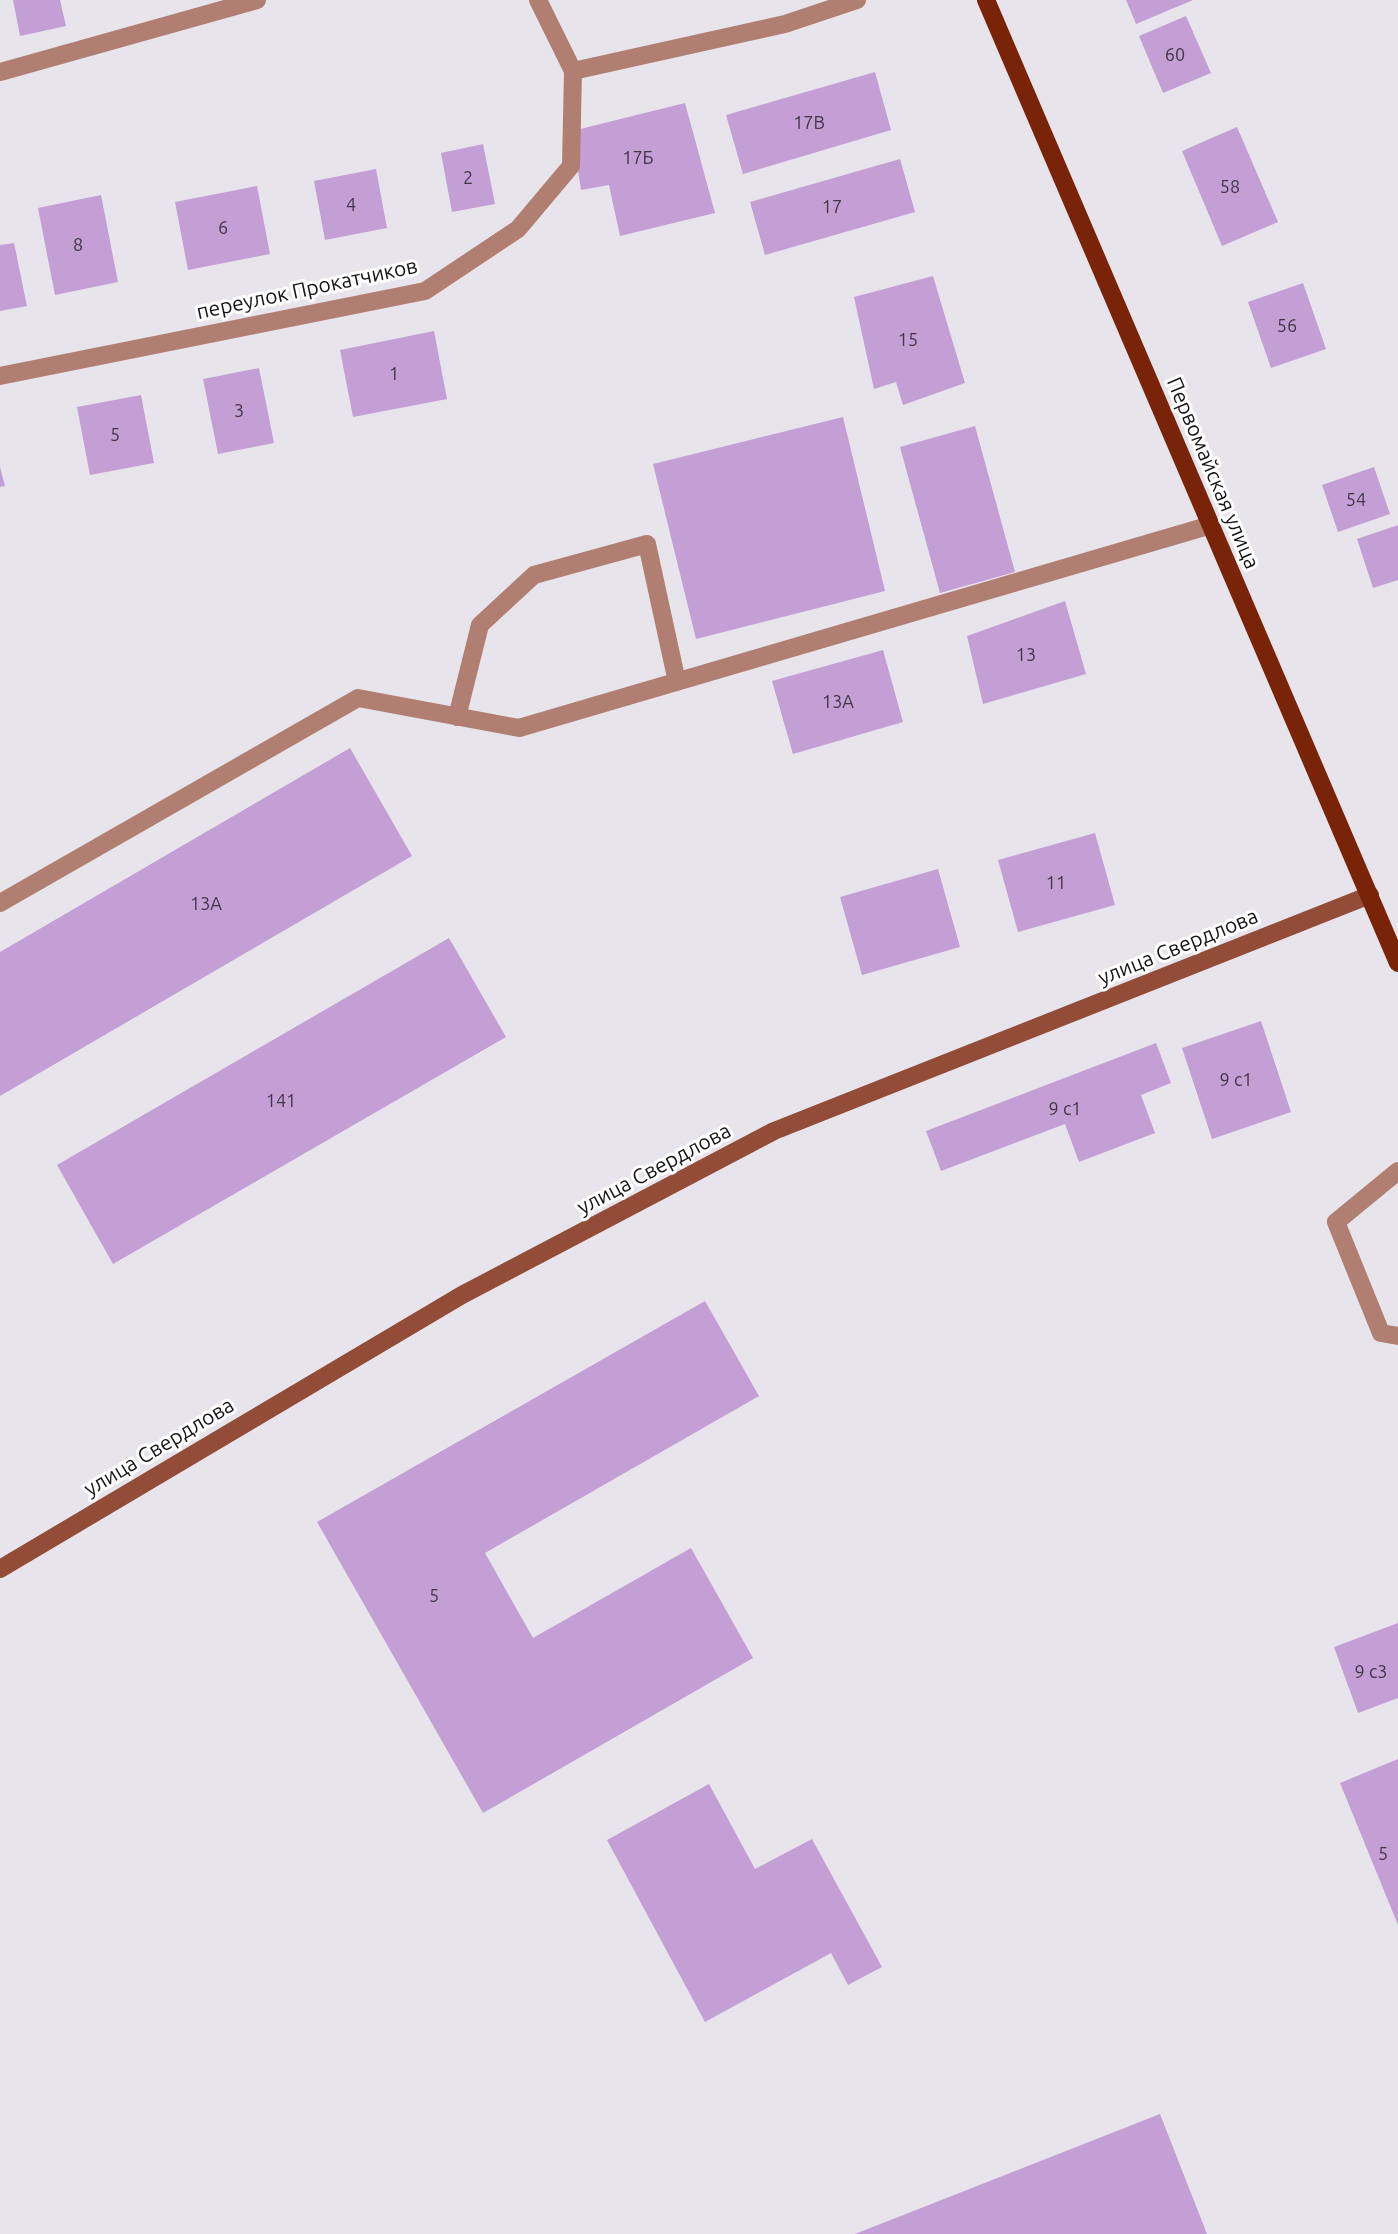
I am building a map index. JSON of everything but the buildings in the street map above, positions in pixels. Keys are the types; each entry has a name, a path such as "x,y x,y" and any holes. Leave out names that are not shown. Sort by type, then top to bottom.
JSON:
{"main road":[{"name":"Первомайская улица","path":"986,0 1398,963"},
{"name":"улица Свердлова","path":"0,1569 462,1295 774,1131 1370,895"}],"street":[{"path":"0,72 257,0"},
{"path":"538,0 573,71 785,24 857,0"},
{"name":"переулок Прокатчиков","path":"0,376 425,290 518,229 571,166 573,71"},
{"path":"0,903 358,698 519,728 1211,525"},
{"path":"457,717 480,625 525,583 534,575 647,544 677,682"},
{"path":"1398,1171 1336,1222 1381,1333 1398,1336"}]}
